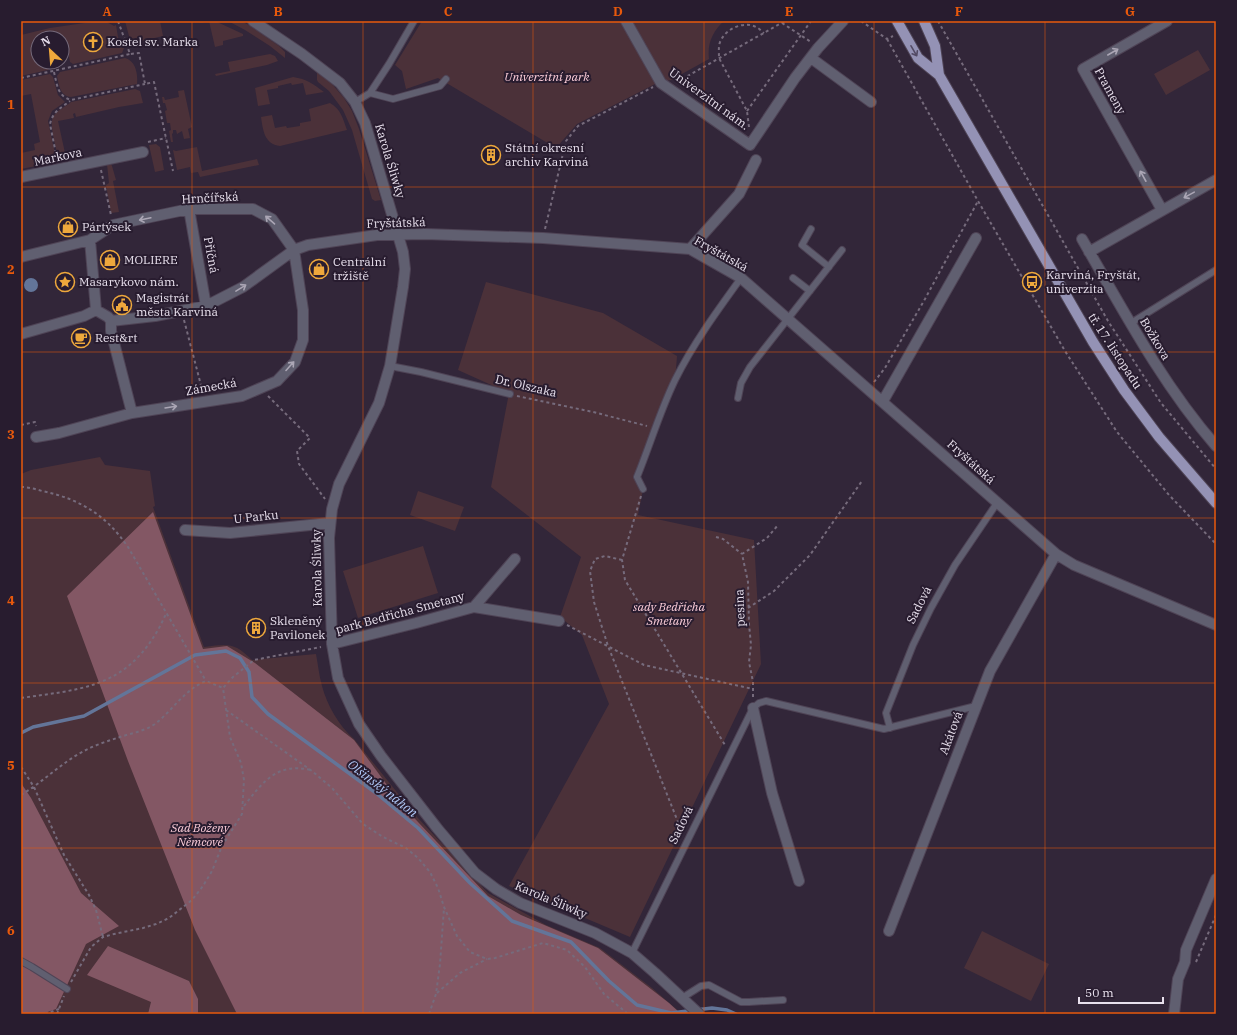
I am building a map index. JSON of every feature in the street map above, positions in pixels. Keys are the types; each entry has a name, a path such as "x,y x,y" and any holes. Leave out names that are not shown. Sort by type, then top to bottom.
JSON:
{"main road":[{"name":"tř. 17. listopadu","path":"897,21 918,58 939,75 1093,342 1116,378 1159,437 1216,503"},
{"name":"tř. 17. listopadu","path":"924,21 935,46 939,75"}],"street":[{"name":"Karola Śliwky","path":"253,21 302,54 340,83 355,102 365,123 403,252 404,268 390,366 379,402 339,484 332,509 330,523 332,644 338,678 359,724 381,756 437,828 475,873 496,889 520,903 596,933 632,953 699,1014"},
{"name":"Univerzitní nám.","path":"626,21 664,85 750,145 795,78 818,48 843,21"},
{"name":"Prameny","path":"1162,210 1083,69 1167,21"},
{"path":"811,58 871,102"},
{"name":"Markova","path":"21,177 143,152"},
{"path":"690,249 739,194 756,160"},
{"path":"1089,252 1216,180"},
{"name":"Hrnčířská","path":"90,240 113,225 189,210 253,209 272,219 294,250"},
{"name":"Příčná","path":"189,210 206,306"},
{"name":"Fryštátská","path":"111,321 206,306 243,287 294,250 308,245 377,235 425,234 543,238 690,249 741,278 1056,554 1074,565 1216,625"},
{"path":"883,401 976,238"},
{"name":"Božkova","path":"1082,239 1164,378 1201,429 1216,446"},
{"path":"21,257 90,240 96,310"},
{"name":"Zámecká","path":"36,437 59,433 132,413 242,396 277,381 295,362 303,340 303,310 294,250"},
{"path":"96,310 108,317 111,321 111,331 132,413"},
{"path":"21,334 84,316 96,310"},
{"name":"U Parku","path":"185,530 230,533 330,523"},
{"name":"Akátová","path":"890,931 990,671 1050,560 1056,554"},
{"name":"park Bedřicha Smetany","path":"474,607 515,559"},
{"name":"park Bedřicha Smetany","path":"332,644 474,607 518,613 559,621"},
{"path":"753,708 772,792 799,881"},
{"path":"1174,1014 1178,979 1185,962 1186,950 1216,879"}],"lane":[{"path":"355,102 370,93 414,21"},
{"path":"370,93 393,98 440,86 446,79"},
{"path":"811,229 802,245 829,267"},
{"path":"738,398 741,383 750,367 842,250"},
{"path":"1131,323 1216,270"},
{"path":"644,489 637,477 675,381 689,354 713,316 741,278"},
{"path":"793,278 810,291"},
{"name":"Dr. Olszaka","path":"390,366 421,372 510,394"},
{"name":"Sadová","path":"890,728 886,713 913,645 931,608 955,565 997,503"},
{"path":"753,708 759,703 766,701 884,729 976,706"},
{"name":"Sadová","path":"632,953 753,708"},
{"path":"21,961 67,989"},
{"path":"682,998 701,986 709,985 741,1002 783,1000"}],"path":[{"path":"118,21 130,54"},
{"path":"747,111 811,21"},
{"path":"938,21 1108,321 1162,403 1216,469"},
{"path":"543,238 566,141 578,126 719,58 784,22 818,48"},
{"path":"750,145 747,111 719,58 721,40 727,31 737,26 748,25 756,27 764,33"},
{"path":"887,39 978,201 1065,350 1117,432 1169,495 1216,544"},
{"path":"21,78 139,53 145,84"},
{"path":"54,72 60,94 71,100"},
{"path":"59,170 50,124 53,114 71,100 154,82 173,171"},
{"path":"143,152 142,143 166,138"},
{"name":"Markova","path":"99,161 113,225"},
{"path":"869,389 885,368 925,299 978,201"},
{"path":"182,311 206,402"},
{"path":"260,388 310,438 297,451 299,464 332,509"},
{"name":"Dr. Olszaka","path":"510,394 593,412 656,429"},
{"path":"748,608 774,591 810,554 862,480"},
{"path":"21,487 62,495 91,510 106,521 118,533 128,547 206,681 223,688"},
{"path":"644,489 622,560 625,580 731,754"},
{"path":"716,537 723,539 742,554 767,538 778,525"},
{"name":"pesina","path":"742,554 748,582 748,608 751,645 749,662 753,689 753,708"},
{"path":"622,560 605,556 595,559 590,571 594,602 608,646 687,843"},
{"path":"21,698 74,690 112,678 132,663 144,650 153,638 166,614"},
{"path":"559,621 644,665 753,689"},
{"path":"223,688 240,671 254,660 316,649"},
{"path":"21,795 34,787 67,761 82,752 98,744 142,730 155,724 198,684 206,681"},
{"path":"57,1014 67,989 91,947 102,937 156,924 169,918 192,900 212,871 222,846 242,814 244,780 241,763 230,737 223,688"},
{"path":"226,710 312,771 332,788 363,824 383,837 406,848 418,858 430,872 457,936 470,952 487,959"},
{"path":"21,767 34,787 64,856 80,880 96,910 102,937"},
{"path":"243,807 263,781 274,774 285,770 300,769 312,771"},
{"path":"429,1014 436,994 440,964 444,907"},
{"path":"1194,966 1216,915"},
{"path":"436,994 460,973 487,959 496,958 543,943 567,950 585,967 604,994 628,1014"},
{"path":"45,1014 59,1009"}],"green space":[{"path":"105,21 114,26 116,25 118,37 124,48 122,53 73,64 70,62 70,30 42,30"},
{"path":"125,21 160,21 163,36 142,41 143,48 139,48 129,36"},
{"path":"197,21 209,21 201,23"},
{"path":"209,21 215,21 243,34 243,36 223,41 223,45 215,47"},
{"path":"228,21 241,21 249,25 279,46 285,52 285,58 270,46"},
{"name":"Univerzitní park","path":"422,21 724,21 714,33 710,43 709,59 671,80 659,82 577,124 556,148 438,78 406,89 402,71 395,65"},
{"path":"30,33 30,70 48,70 21,76 21,35"},
{"path":"1198,50 1210,70 1166,95 1154,74"},
{"path":"270,54 275,56 278,61 267,65 216,76 215,74 230,71 228,62"},
{"path":"125,58 132,62 136,68 137,84 71,97 64,95 62,92 57,76 60,72"},
{"path":"317,72 332,84 344,98 352,111 381,200 375,201 372,199 352,130 343,110 329,91 318,82"},
{"path":"50,74 53,77 58,95 65,102 52,111 48,121 57,163 51,164 49,159 37,161 36,157 34,158 36,166 21,169 21,153 35,150 34,144 40,142 31,94 21,96 21,80"},
{"path":"293,77 313,84 324,92 306,95 303,83 292,85 291,83 267,90 270,104 258,106 255,88"},
{"path":"135,89 140,91 143,103 76,117 75,113 73,114 74,118 58,121 65,153 75,151 77,158 75,159 73,154 58,157 52,125 53,117 56,113 71,102"},
{"path":"184,90 192,127 188,129 190,138 184,139 182,131 177,134 176,130 173,130 173,142 171,142 169,131 171,130 170,123 167,123 165,111 167,110 165,103 163,103 162,97 164,97 165,100 179,97 178,91"},
{"path":"330,103 339,111 347,130 280,146 275,145 265,136 261,117 272,115 275,128 300,126 300,123 311,121 309,109"},
{"path":"156,144 160,147 164,170 155,172 149,145"},
{"path":"197,147 202,171 257,159 259,165 200,177 198,172 191,173 190,167 177,170 173,150 176,151"},
{"path":"107,164 111,164 116,180 113,181 119,212 111,213 106,185 109,183"},
{"name":"sady Bedřicha Smetany","path":"486,282 603,313 677,356 675,381 637,477 643,489 638,515 754,540 761,664 630,937 509,886 609,704 582,635 560,617 581,557 491,487 509,393 458,370"},
{"name":"Sad Boženy Němcové","path":"100,457 105,465 150,471 155,506 153,507 204,647 225,645 235,647 252,660 316,654 324,693 330,708 343,728 354,739 417,817 488,893 546,925 600,948 652,988 682,1014 21,1014 21,474 31,470"},
{"path":"418,491 464,507 455,531 410,515"},
{"name":"Sad Boženy Němcové","path":"153,512 203,649 227,646 255,663 354,740 401,804 488,896 521,915 598,948 681,1014 237,1014 195,930 128,761 67,596"},
{"path":"423,546 438,593 358,618 343,571"},
{"path":"21,783 31,798 81,893 119,926 86,944 56,1009 42,1014 21,1014"},
{"path":"982,931 1049,964 1031,1001 964,968"},
{"path":"108,946 189,981 198,999 198,1014 148,1014 151,1002 87,975"}],"water":[{"path":"28,278 34,278 38,282 38,288 34,292 28,292 24,288 24,282"}],"waterway":[{"name":"Olšinský náhon","path":"21,733 33,727 84,716 195,655 226,651 240,658 249,672 252,697 268,714 376,793 418,828 470,883 512,921 571,942 609,981 637,1005 671,1013 712,1008 727,1010 736,1014"}],"place":[{"name":"Kostel sv. Marka","path":"93,42"},
{"name":"Státní okresní archiv Karviná","path":"491,155"},
{"name":"Pártýsek","path":"68,227"},
{"name":"MOLIERE","path":"110,260"},
{"name":"Centrální tržiště","path":"319,269"},
{"name":"Masarykovo nám.","path":"65,282"},
{"name":"Karviná, Fryštát, univerzita","path":"1032,282"},
{"name":"Magistrát města Karviná","path":"122,305"},
{"name":"Rest&rt","path":"81,338"},
{"name":"Skleněný Pavilonek","path":"256,628"}]}
